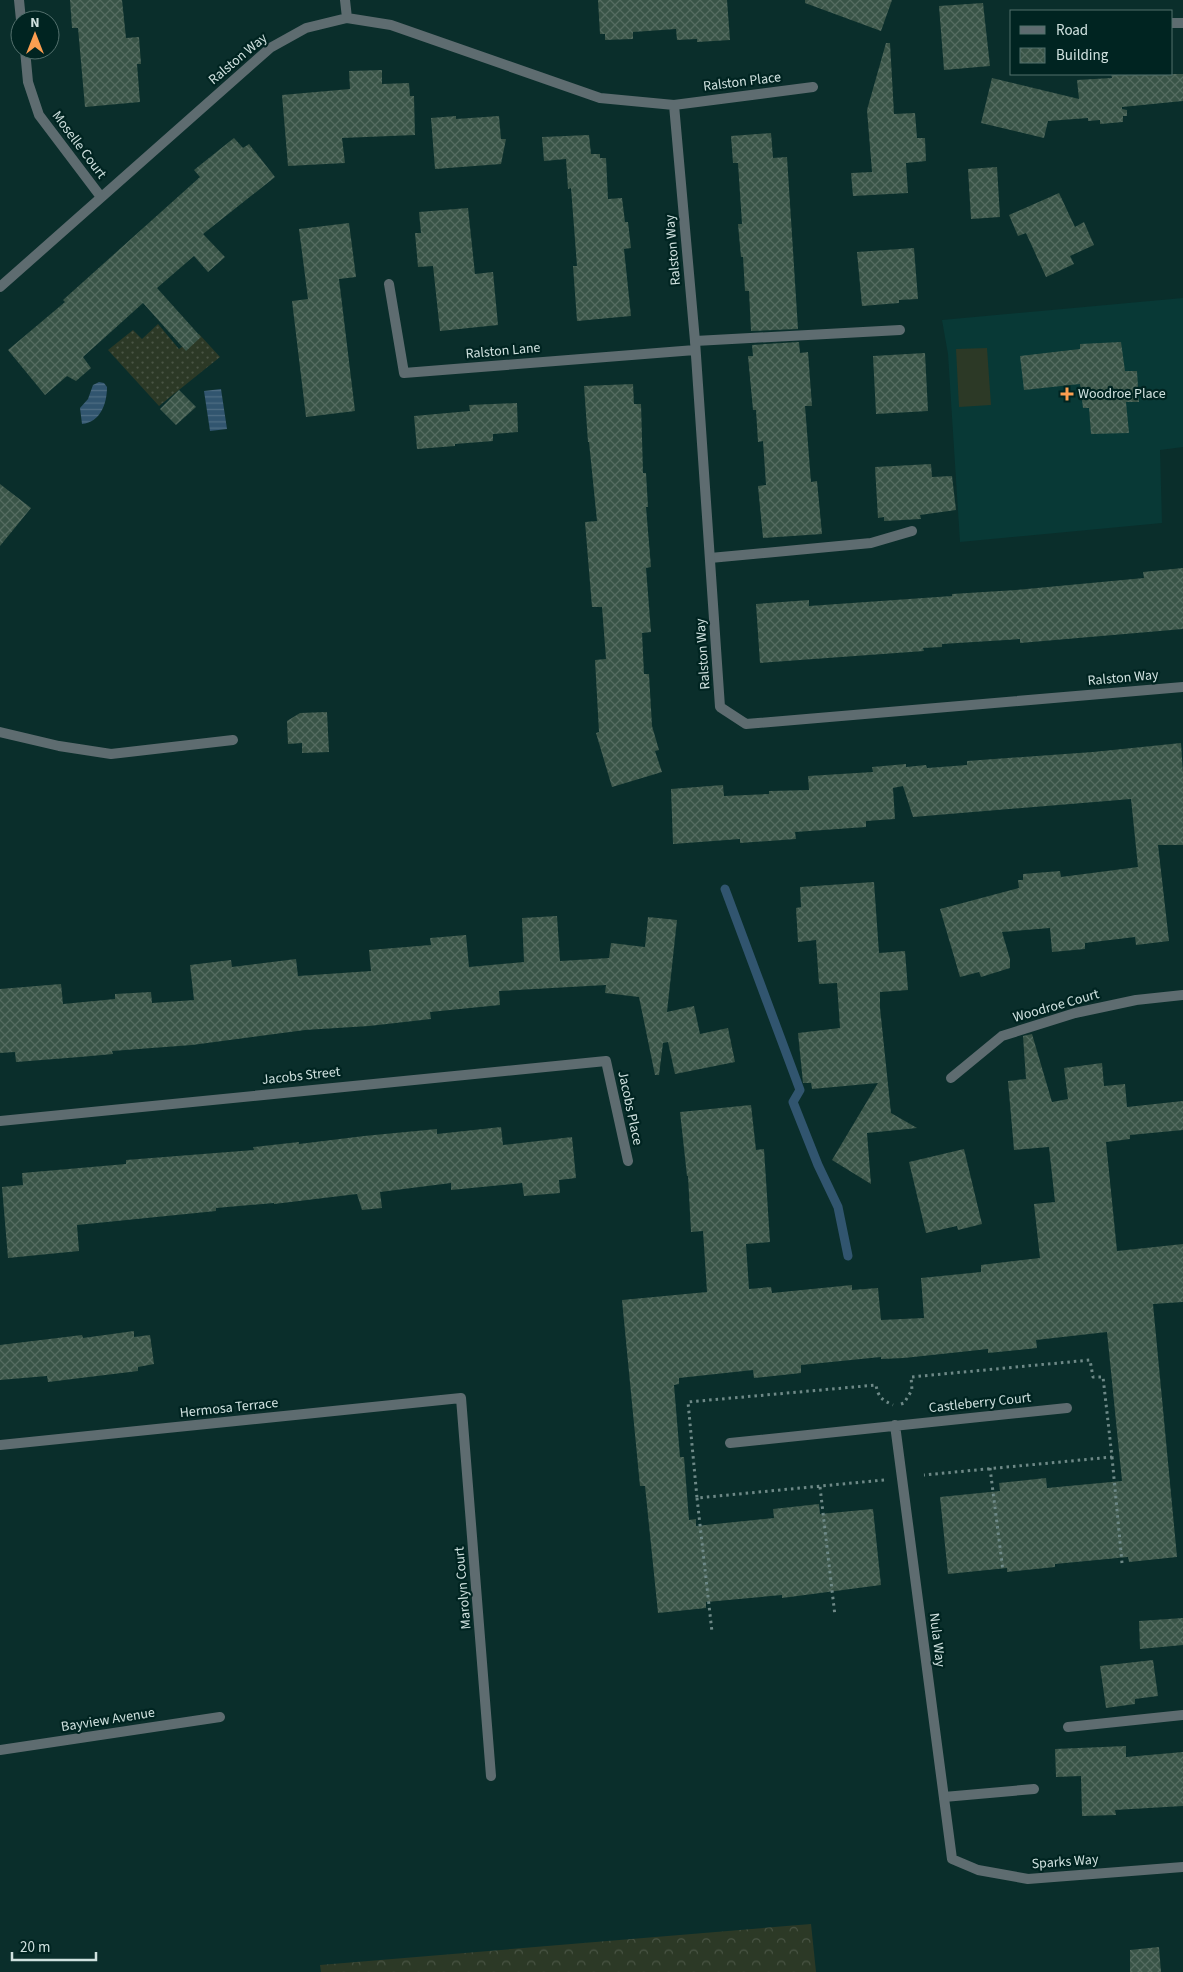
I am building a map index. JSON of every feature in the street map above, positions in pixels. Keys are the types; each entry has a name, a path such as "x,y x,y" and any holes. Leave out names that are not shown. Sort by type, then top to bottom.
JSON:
{"street":[{"path":"345,0 347,18"},
{"name":"Ralston Way","path":"0,287 270,48 306,28 347,18 391,25 600,98 674,105 695,345 720,707 746,724 1183,687"},
{"name":"Moselle Court","path":"26,60 28,82 39,115 101,197"},
{"name":"Ralston Place","path":"674,105 813,87"},
{"name":"Ralston Lane","path":"389,284 404,373 695,345"},
{"path":"695,345 900,330"},
{"path":"710,558 871,543 912,531"},
{"path":"0,732 59,746 111,754 233,740"},
{"name":"Woodroe Court","path":"951,1078 1002,1036 1075,1012 1136,1000 1183,995"},
{"name":"Jacobs Street","path":"0,1121 606,1061"},
{"name":"Jacobs Place","path":"606,1061 628,1161"},
{"name":"Hermosa Terrace","path":"0,1445 461,1398"},
{"name":"Marolyn Court","path":"461,1398 492,1776"},
{"name":"Castleberry Court","path":"730,1443 1067,1408"},
{"name":"Nula Way","path":"895,1425 952,1859"},
{"path":"1068,1728 1183,1715"},
{"name":"Bayview Avenue","path":"0,1750 220,1717"},
{"path":"944,1798 1034,1789"},
{"name":"Sparks Way","path":"952,1859 978,1870 1028,1879 1183,1867"}],"path":[{"path":"1106,1406 1122,1563"},
{"path":"924,1475 1112,1457"},
{"path":"990,1468 1002,1571"},
{"path":"820,1487 835,1616"},
{"path":"697,1498 712,1632"}],"shaded area":[{"name":"Woodroe Place","path":"1183,298 1183,447 1160,450 1162,523 960,542 948,354 942,320"},
{"path":"99,382 104,383 107,387 102,411 94,420 82,424 80,408 88,399 93,385"},
{"path":"221,389 227,429 210,431 204,391"}],"green space":[{"path":"158,324 179,349 199,334 220,357 159,406 108,350 133,330 142,339"},
{"path":"987,348 991,405 959,407 956,349"},
{"path":"811,1924 816,1972 321,1972 320,1965"}],"building":[{"path":"70,0 122,0 126,38 139,37 141,64 137,64 140,102 85,107 78,28 72,28"},
{"path":"598,0 727,0 730,40 697,42 697,39 677,40 676,29 633,32 633,39 605,40 605,34 600,34"},
{"path":"805,0 892,0 881,31 805,3"},
{"path":"983,3 990,66 944,70 939,6"},
{"path":"886,43 890,43 894,114 915,113 917,138 925,138 926,161 906,163 908,193 853,196 851,173 872,172 867,110"},
{"path":"382,70 382,84 409,83 410,96 414,96 415,135 342,138 345,163 288,166 282,95 350,89 349,71"},
{"path":"1183,74 1183,101 1122,107 1122,109 1127,110 1127,116 1123,116 1123,122 1100,124 1100,120 1088,121 1088,118 1048,121 1044,138 981,123 992,78 1079,99 1077,80 1112,78 1111,75"},
{"path":"456,116 456,119 499,116 501,139 506,139 501,164 435,169 431,118"},
{"path":"771,133 773,158 787,157 798,329 751,331 749,291 745,291 743,257 741,257 738,224 742,224 738,163 733,163 731,136"},
{"path":"589,135 591,154 600,154 600,158 606,158 608,199 622,198 625,222 628,222 631,248 624,249 631,316 577,321 573,266 577,266 571,188 568,189 566,159 544,161 542,137"},
{"path":"234,138 243,148 249,144 275,177 203,234 225,257 208,272 194,256 157,288 201,337 186,351 143,303 83,357 91,368 76,381 67,376 45,395 8,350 65,302 63,300 200,177 194,170"},
{"path":"997,167 1000,217 971,219 968,169"},
{"path":"1059,193 1075,227 1084,222 1094,245 1070,256 1074,264 1046,277 1026,233 1018,236 1009,215"},
{"path":"468,208 475,274 493,272 498,325 440,331 433,266 418,267 415,233 421,233 419,212"},
{"path":"349,223 356,277 339,279 355,411 306,417 292,301 308,299 299,229"},
{"path":"914,248 918,299 899,300 899,303 862,306 857,252"},
{"path":"799,342 800,353 808,352 812,406 805,406 811,482 817,481 822,534 763,538 758,486 766,485 763,441 758,442 756,410 753,410 748,356 753,356 752,345"},
{"path":"1121,342 1125,371 1137,371 1139,402 1126,402 1129,433 1091,434 1089,408 1083,408 1080,384 1024,390 1020,356 1080,349 1080,344"},
{"path":"925,353 928,411 876,414 873,356"},
{"path":"633,384 634,404 641,404 643,473 646,473 648,507 646,507 651,567 646,568 651,632 642,633 644,674 649,674 652,726 659,750 655,751 662,772 612,787 596,733 599,732 595,660 606,659 602,607 592,607 585,522 597,521 584,386"},
{"path":"179,390 196,407 176,425 160,409"},
{"path":"517,403 518,432 493,434 493,441 417,449 414,416 470,411 469,405"},
{"path":"931,464 932,477 952,476 956,510 920,515 921,519 884,521 884,517 878,518 875,467"},
{"path":"0,484 31,508 0,546"},
{"path":"1183,568 1183,629 1020,643 1020,639 942,644 942,647 923,648 924,651 760,663 756,604 809,600 809,606 952,596 952,594 1144,578 1143,572"},
{"path":"327,712 329,752 302,753 302,743 288,744 287,721 300,713"},
{"path":"1181,743 1183,845 1158,845 1169,941 1136,945 1135,937 1085,943 1085,949 1052,952 1050,928 1002,932 1010,959 1010,968 981,977 979,972 960,977 940,909 1019,888 1018,880 1023,880 1023,874 1060,871 1061,877 1138,867 1131,799 913,817 903,786 893,788 895,819 866,821 866,827 795,832 796,839 740,843 740,839 673,844 671,789 723,785 724,796 769,794 769,791 809,790 808,776 873,772 872,767 906,764 906,767 926,765 927,768 967,765 967,761 1093,752"},
{"path":"874,882 879,953 905,951 908,990 880,992 891,1113 917,1128 867,1133 871,1184 832,1160 878,1083 812,1089 811,1083 803,1083 798,1033 840,1028 837,983 819,984 816,940 798,942 796,908 801,907 800,887"},
{"path":"557,916 560,961 609,958 611,943 645,947 648,917 677,920 667,1012 694,1006 700,1034 728,1028 735,1062 675,1074 668,1042 663,1043 659,1075 655,1075 639,997 605,993 606,985 499,991 500,1005 430,1012 431,1019 369,1026 305,1030 192,1045 112,1051 113,1054 16,1062 15,1052 0,1053 0,989 61,984 63,1004 115,999 115,994 151,992 152,1003 194,1000 190,965 231,960 232,967 296,959 298,976 371,971 369,950 431,945 430,938 466,935 469,967 524,962 522,918"},
{"path":"1032,1034 1052,1102 1068,1099 1064,1068 1102,1063 1104,1086 1125,1084 1127,1107 1183,1101 1183,1130 1130,1135 1130,1139 1106,1142 1117,1251 1183,1244 1183,1302 1153,1304 1177,1557 1129,1562 1128,1557 1055,1564 1055,1567 1007,1572 1007,1568 948,1574 940,1497 1000,1491 999,1483 1046,1478 1047,1488 1122,1481 1107,1332 1036,1340 1037,1348 988,1353 988,1349 904,1358 881,1359 881,1357 801,1365 801,1373 754,1378 753,1370 679,1378 679,1384 674,1385 680,1457 684,1457 689,1520 696,1519 696,1526 774,1518 773,1509 819,1504 820,1514 873,1509 881,1585 782,1598 782,1595 706,1602 706,1608 658,1613 645,1486 640,1486 622,1300 707,1292 703,1231 691,1232 688,1176 680,1112 751,1105 756,1150 764,1149 770,1242 746,1244 749,1289 771,1287 772,1293 852,1285 852,1290 878,1288 881,1320 924,1318 921,1278 981,1272 981,1265 1040,1258 1034,1204 1055,1202 1049,1147 1014,1150 1008,1081 1026,1079 1023,1036"},
{"path":"501,1127 503,1145 572,1137 576,1178 559,1180 560,1193 524,1196 522,1183 451,1190 451,1183 380,1192 382,1208 362,1210 357,1194 274,1204 216,1208 216,1211 77,1225 79,1251 8,1258 2,1187 23,1185 22,1173 126,1164 126,1160 254,1150 253,1147 299,1142 299,1144 437,1129 437,1134"},
{"path":"964,1149 982,1224 958,1230 957,1226 926,1233 909,1162"},
{"path":"134,1331 134,1337 150,1335 154,1364 138,1367 138,1371 48,1382 47,1376 0,1380 0,1345 82,1335 83,1338"},
{"path":"1183,1618 1183,1645 1140,1649 1139,1621"},
{"path":"1153,1660 1158,1696 1135,1699 1135,1704 1106,1708 1100,1666"},
{"path":"1126,1746 1126,1757 1183,1752 1183,1806 1115,1810 1116,1815 1082,1816 1081,1776 1056,1777 1055,1749"},
{"path":"1159,1947 1161,1972 1130,1972 1130,1950"}],"waterway":[{"path":"725,889 800,1090 793,1102 818,1165 838,1207 848,1256"}],"place":[{"name":"Woodroe Place","path":"1067,394"}]}
